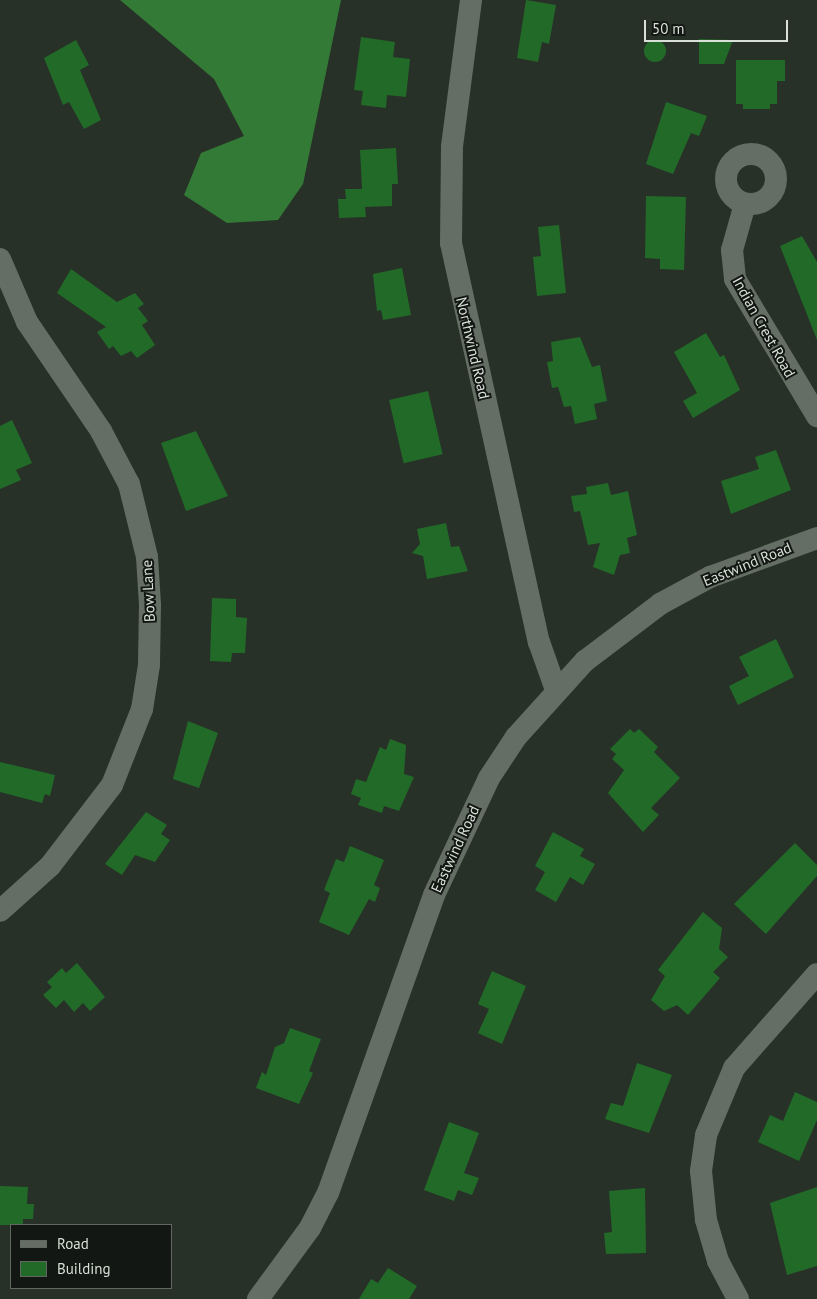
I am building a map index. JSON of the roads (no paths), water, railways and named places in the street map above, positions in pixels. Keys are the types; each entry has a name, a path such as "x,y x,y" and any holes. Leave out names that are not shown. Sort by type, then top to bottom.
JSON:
{"street":[{"name":"Northwind Road","path":"471,0 452,147 451,243 539,642 556,690"},
{"name":"Indian Crest Road","path":"745,204 732,250 735,279 817,416"},
{"name":"Bow Lane","path":"0,259 27,322 101,431 129,484 147,557 150,611 149,665 142,709 112,784 50,866 0,911"},
{"name":"Eastwind Road","path":"258,1299 310,1228 328,1193 408,960 461,834 516,738 556,690 612,638 660,604 710,577 817,538"},
{"path":"738,1299 718,1260 706,1220 702,1171 706,1136 734,1068 817,974"}]}
